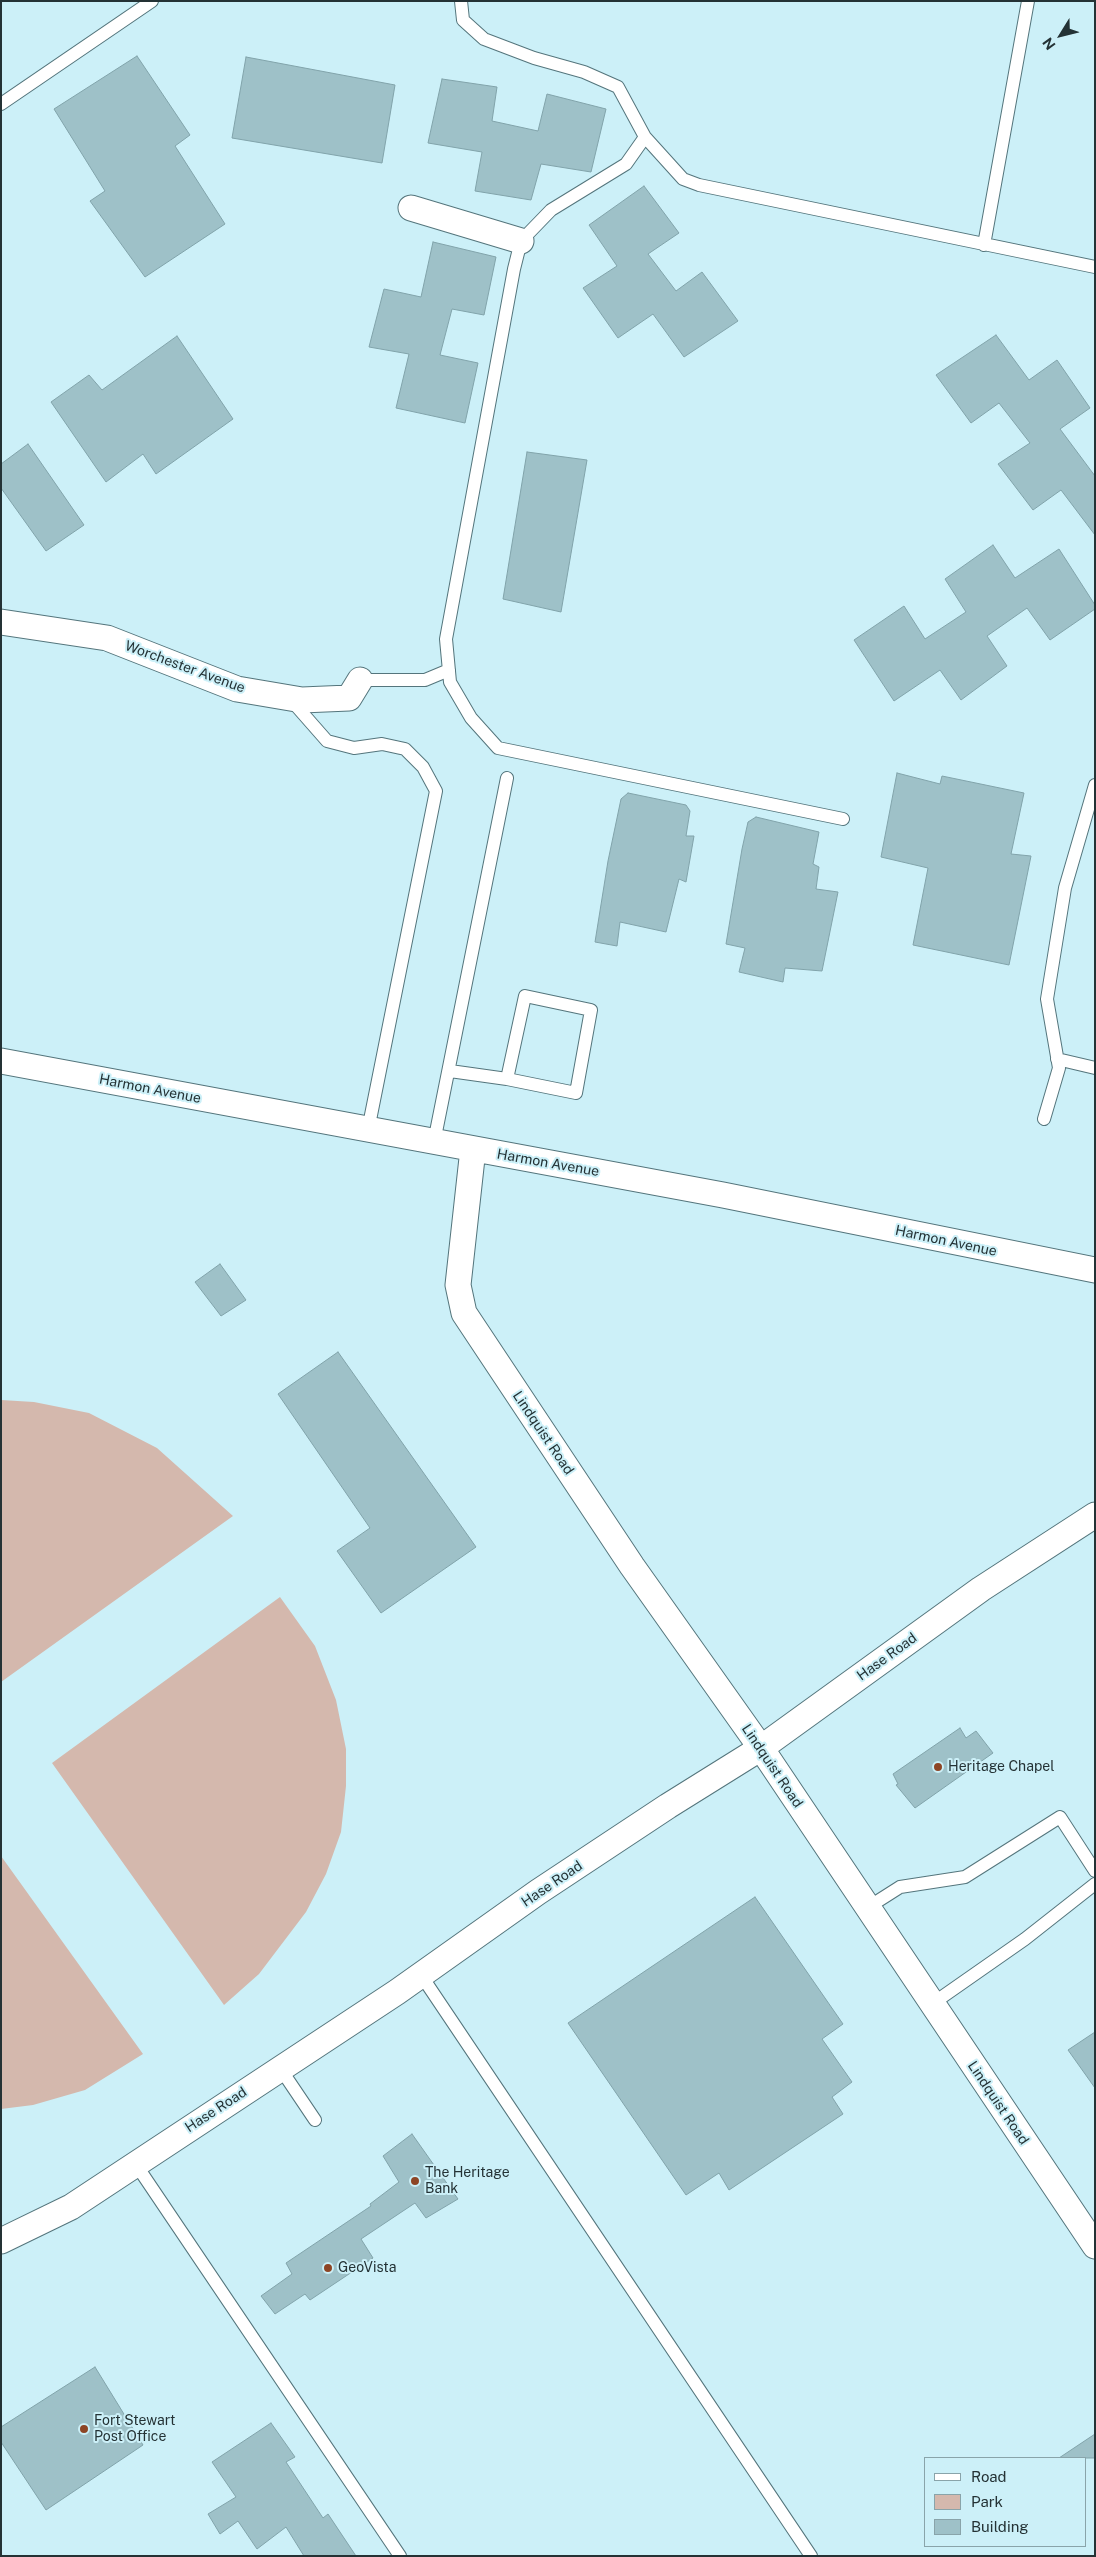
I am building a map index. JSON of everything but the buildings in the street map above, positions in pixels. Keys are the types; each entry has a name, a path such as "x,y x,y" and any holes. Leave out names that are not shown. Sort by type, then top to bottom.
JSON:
{"street":[{"path":"411,208 521,241"},
{"name":"Worchester Avenue","path":"1,622 107,638 237,688 302,700 349,698 360,680"},
{"name":"Harmon Avenue","path":"1,1061 733,1197 1095,1270"},
{"name":"Lindquist Road","path":"473,1149 458,1285 464,1313 632,1566 761,1748 932,2004 1092,2235"},
{"name":"Hase Road","path":"1,2241 70,2207 421,1975 619,1838 761,1748 980,1590 1095,1515"}],"lane":[{"path":"1,104 152,1"},
{"path":"461,1 463,20 484,39 525,56 584,72 618,87 645,136 683,179 699,185 1095,267"},
{"path":"984,245 1028,1"},
{"path":"645,136 626,164 550,210 521,241 514,269 446,638 450,682 471,718 498,748 843,819"},
{"path":"360,680 425,680 449,670"},
{"path":"289,697 327,741 354,748 382,744 405,748 423,767 436,791 368,1130"},
{"path":"434,1142 450,1071 507,778"},
{"path":"1044,1120 1059,1068 1048,999 1065,888 1095,785"},
{"path":"450,1071 507,1079 576,1093 591,1010 525,996 507,1079"},
{"path":"1057,1059 1095,1068"},
{"path":"867,1908 900,1887 965,1877 1060,1817 1095,1871"},
{"path":"932,2004 1025,1939 1095,1884"},
{"path":"421,1975 811,2556"},
{"path":"280,2068 315,2120"},
{"path":"135,2163 400,2556"}],"green space":[{"path":"1,1400 34,1402 89,1413 157,1448 233,1516 1,1682"},
{"path":"280,1597 315,1646 336,1700 346,1749 346,1786 341,1832 326,1874 306,1912 259,1974 224,2005 52,1763"},
{"path":"1,1856 143,2054 85,2090 33,2105 1,2109"}],"place":[{"name":"Heritage Chapel","path":"938,1767"},
{"name":"The Heritage Bank","path":"415,2181"},
{"name":"GeoVista","path":"328,2268"},
{"name":"Fort Stewart Post Office","path":"84,2429"}]}
